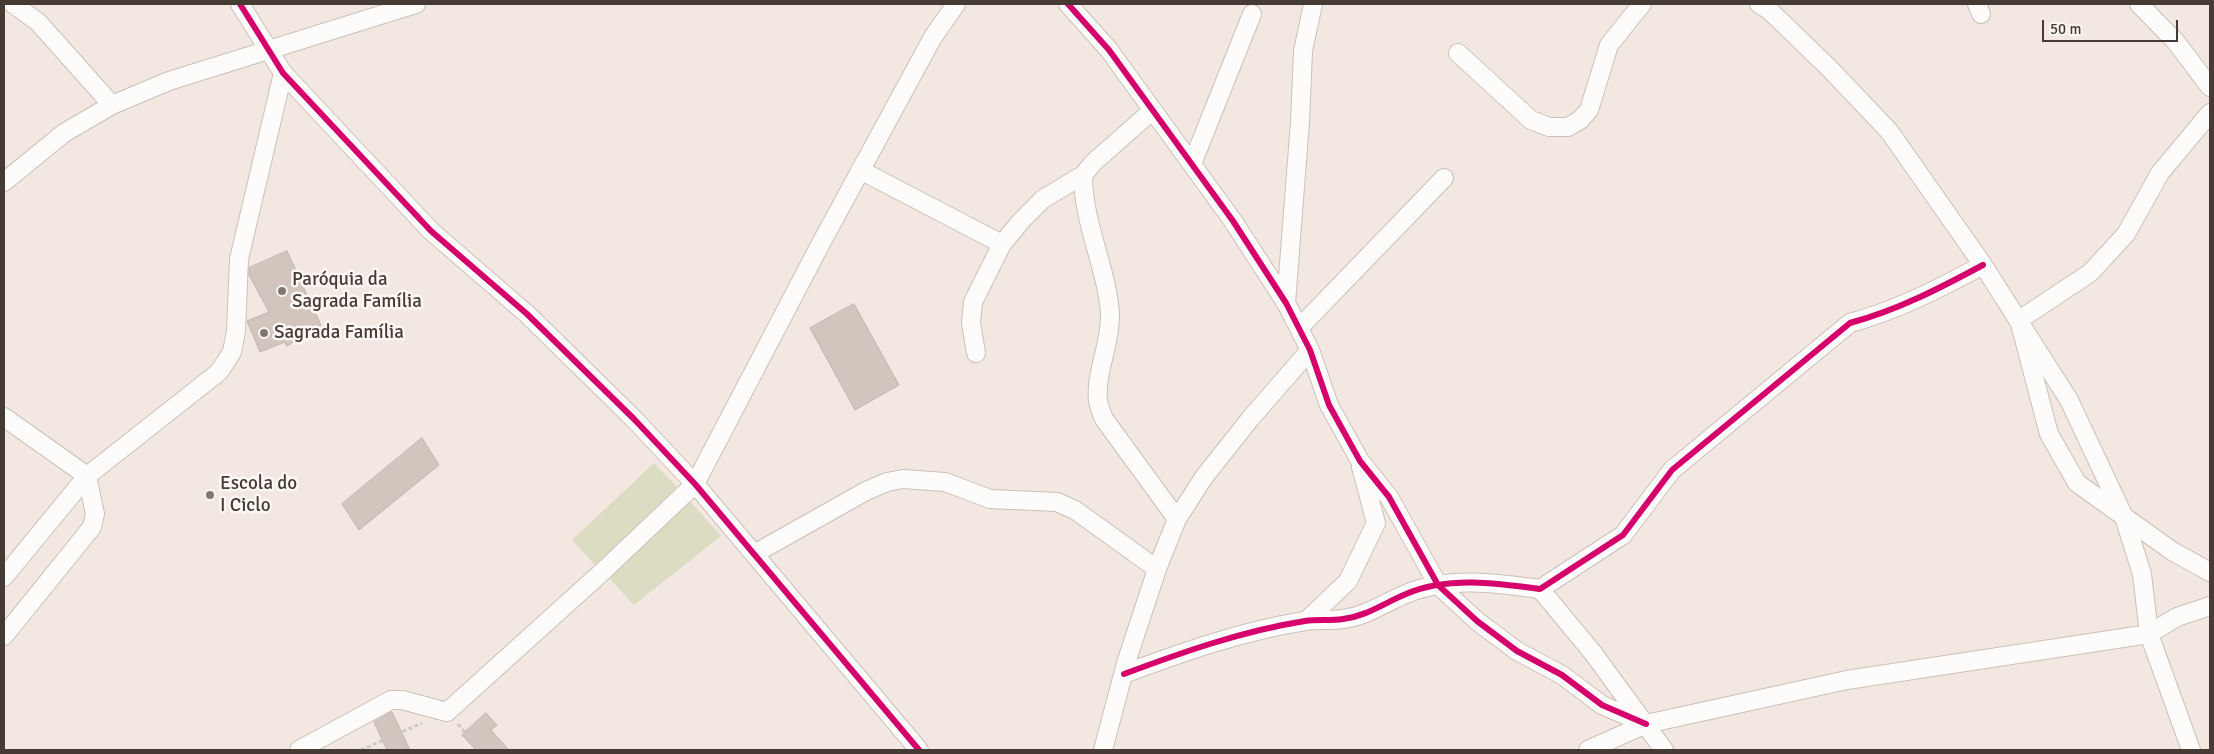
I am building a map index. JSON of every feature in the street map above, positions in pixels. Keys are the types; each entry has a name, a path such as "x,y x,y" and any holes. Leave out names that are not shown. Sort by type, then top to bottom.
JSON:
{"street":[{"path":"13,4 38,22 112,105"},
{"path":"240,4 283,74 431,231 527,314 634,419 695,484 919,750"},
{"path":"4,182 64,133 112,105 169,81 416,4"},
{"path":"298,750 391,700 402,700 447,712 601,573 695,484 860,170 933,37 956,4"},
{"path":"1068,4 1109,50 1153,110 1233,221 1286,303 1310,350 1329,405 1360,461 1389,497 1438,585 1477,621 1517,652 1562,675 1602,705 1646,724"},
{"path":"1286,303 1300,122 1303,51 1313,4"},
{"path":"1458,53 1532,120 1549,127 1568,127 1580,120 1589,110 1609,45 1642,4"},
{"path":"1759,4 1769,10 1829,68 1889,131 1983,265 2069,400 2124,517 2142,574 2149,634 2191,750"},
{"path":"2139,4 2176,42 2210,87"},
{"path":"1192,164 1252,14"},
{"path":"4,577 86,476 219,372 232,352 236,331 239,259 283,74"},
{"path":"976,353 971,323 973,302 1002,244 1043,199 1083,175 1094,162 1153,110"},
{"path":"2018,320 2090,273 2126,234 2160,173 2210,113"},
{"path":"860,170 1002,244"},
{"path":"1083,175 1083,200 1110,313 1109,337 1098,388 1098,403 1104,420 1176,519"},
{"path":"1299,328 1444,178"},
{"path":"1124,674 1215,641 1306,621 1344,619 1374,611 1406,593 1438,585 1488,582 1540,589 1623,535 1672,470 1850,323 1884,314 1983,265"},
{"path":"2018,320 2048,434 2077,483 2172,551 2210,572"},
{"path":"1103,750 1124,674 1157,569 1176,519 1204,477 1250,419 1310,350"},
{"path":"4,417 86,476 95,514 92,527 4,636"},
{"path":"1306,621 1348,581 1376,523 1360,461"},
{"path":"754,554 866,491 887,482 903,479 945,482 990,499 1057,502 1074,510 1157,569"},
{"path":"1540,589 1593,653 1664,750"},
{"path":"1588,750 1646,724 1848,680 2149,634 2177,617 2210,606"}],"path":[{"path":"361,750 447,712"}],"green space":[{"path":"654,463 677,487 595,565 572,540"},
{"path":"690,501 721,536 634,605 608,577"}],"building":[{"name":"Paróquia da Sagrada Família","path":"287,251 321,325 287,346 285,342 260,352 247,321 269,312 249,275 249,268"},
{"path":"854,304 899,385 855,410 810,328"},
{"path":"422,438 439,465 359,530 342,504"},
{"path":"392,712 410,750 387,750 374,722"},
{"path":"486,713 497,725 491,730 509,750 476,750 462,735"}],"cycle path":[{"path":"240,4 283,73 431,231 527,314 634,419 695,484 919,750"},
{"path":"1068,4 1109,50 1233,221 1286,303 1310,350 1329,405 1360,461 1389,497 1438,585 1477,621 1517,651 1562,675 1602,705 1646,724"},
{"path":"1124,674 1191,650 1258,630 1305,621 1338,620 1352,617 1368,612 1422,588 1472,582 1540,589 1623,535 1672,470 1850,323 1902,305 1983,265"}],"place":[{"name":"Paróquia da Sagrada Família","path":"282,291"},
{"name":"Sagrada Família","path":"264,333"},
{"name":"Escola do I Ciclo","path":"210,495"}]}
